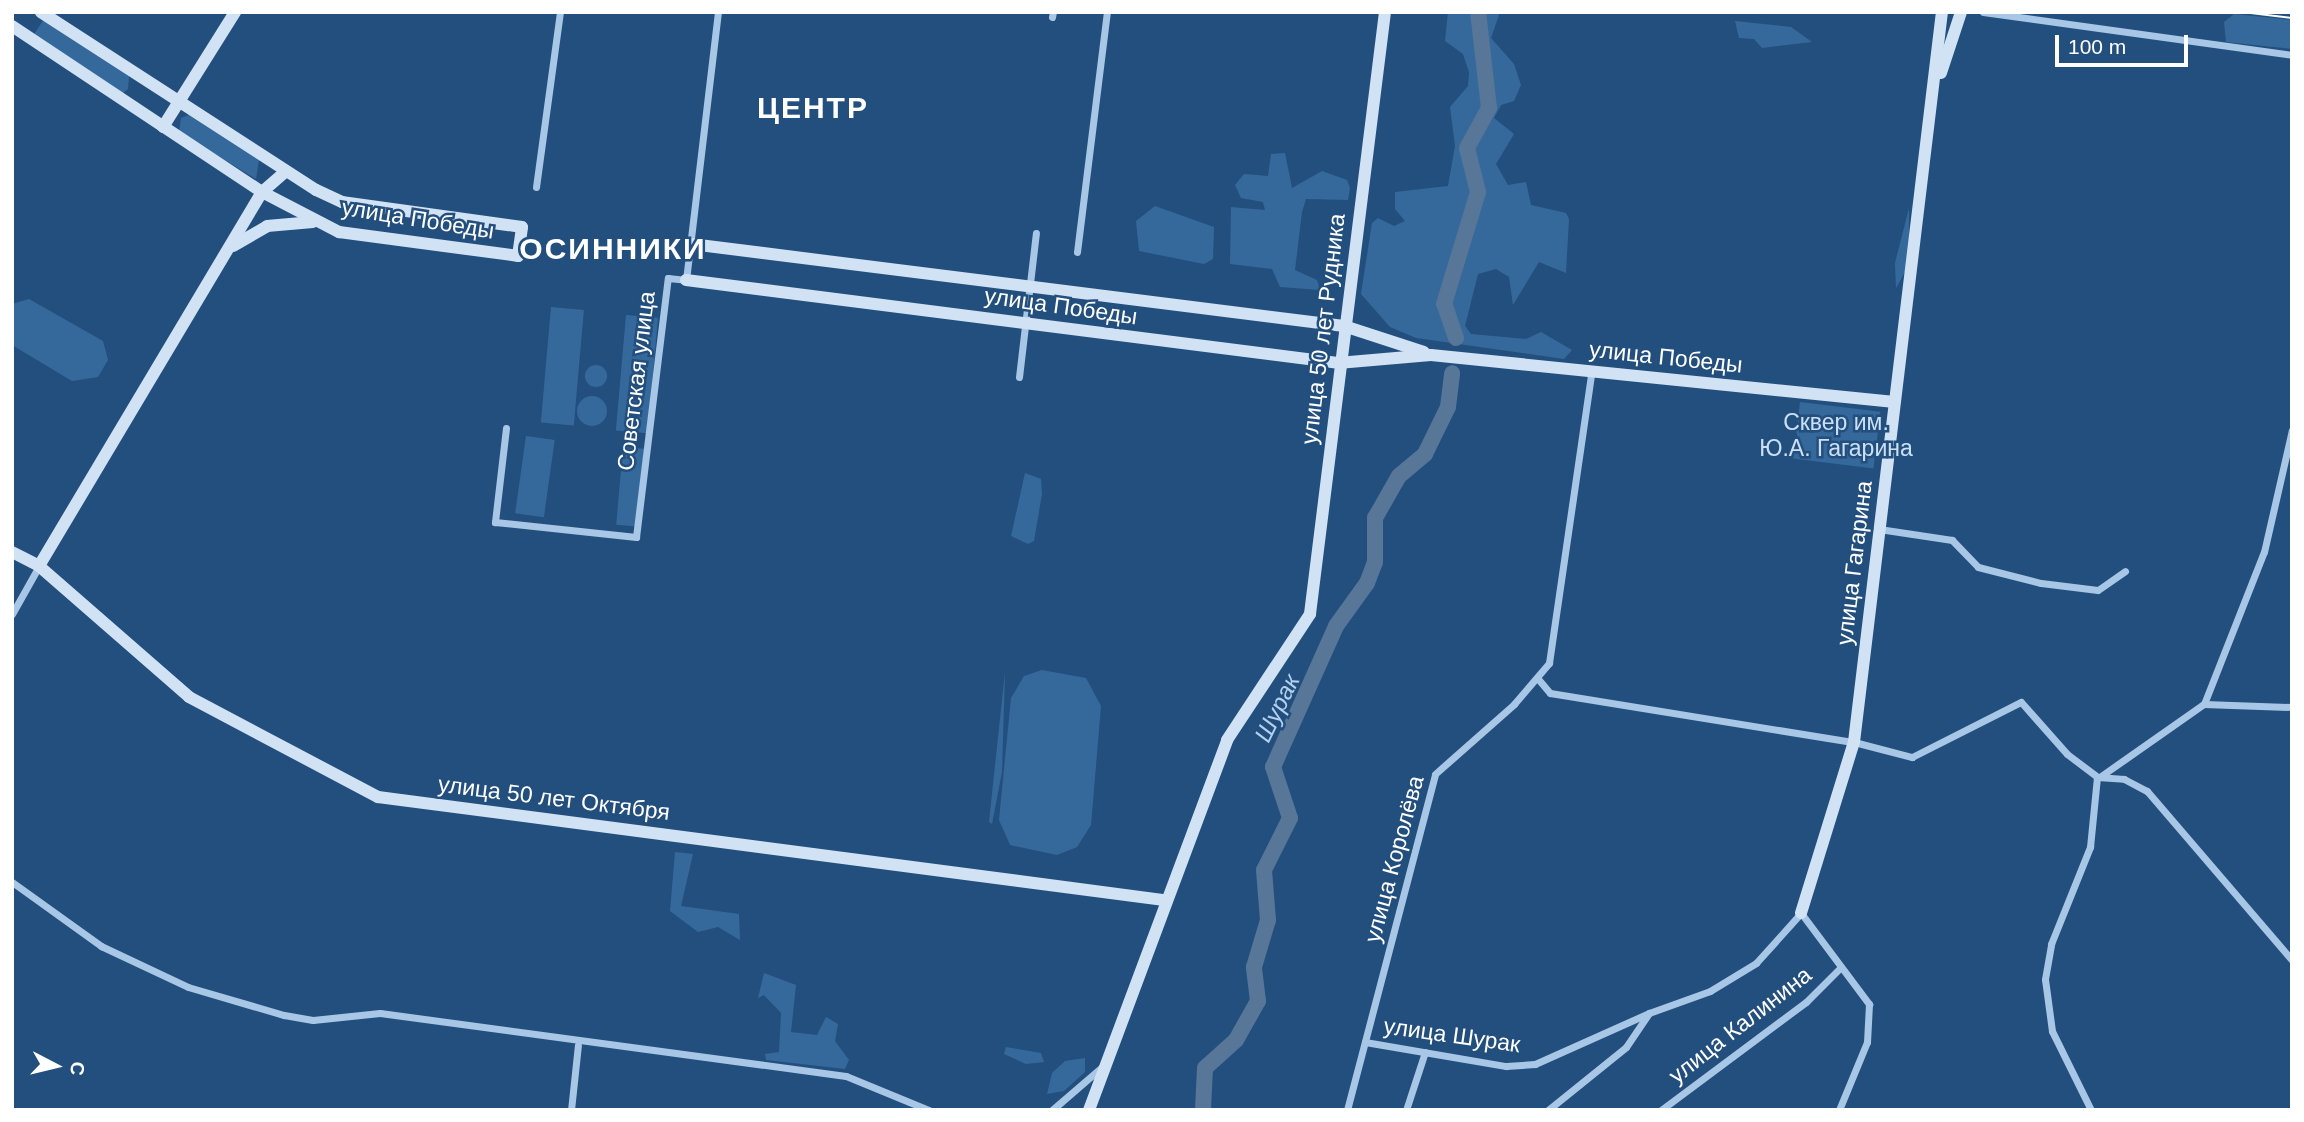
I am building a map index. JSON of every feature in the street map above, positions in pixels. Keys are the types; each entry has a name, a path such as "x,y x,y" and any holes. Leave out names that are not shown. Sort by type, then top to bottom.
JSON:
{"street":[{"name":"улица Победы","path":"12,26 262,192 339,232 518,256 522,227 342,202 284,173 41,12"},
{"path":"163,127 235,12"},
{"path":"536,187 560,12"},
{"name":"Советская улица","path":"506,428 495,522 636,537 668,278 686,280 718,12"},
{"path":"1077,253 1107,12"},
{"name":"улица 50 лет Рудника","path":"1088,1110 1164,900 1227,740 1291,647 1310,614 1338,363 1385,12"},
{"name":"улица Гагарина","path":"1801,913 1854,742 1936,86 1942,12"},
{"name":"улица Гагарина","path":"1936,86 1961,12"},
{"path":"1983,12 2292,55"},
{"path":"12,614 262,192 284,173"},
{"path":"227,250 267,226 321,223"},
{"path":"1018,377 1036,233"},
{"name":"улица Победы","path":"691,244 1344,326 1431,355"},
{"name":"улица Победы","path":"686,280 1338,363 1431,355 1592,369 1895,402"},
{"name":"улица Королёва","path":"1346,1110 1435,774 1539,680 1552,650 1592,369"},
{"path":"2091,1110 2052,1031 2045,979 2051,944 2090,847 2097,778 2204,704 2254,580 2292,430"},
{"path":"1879,529 1952,540 1978,568 2041,583 2098,590 2125,570"},
{"name":"улица 50 лет Октября","path":"12,552 39,566 189,697 378,797 1164,900"},
{"path":"1539,680 1550,693 1854,742 1912,758 2021,702 2067,754 2097,778 2124,779 2147,791 2292,960"},
{"path":"2204,704 2292,707"},
{"path":"12,882 101,946 188,988 235,1002 313,1020 380,1013 578,1045 846,1076 929,1110"},
{"path":"1801,913 1868,1004 1867,1042 1839,1110"},
{"name":"улица Шурак","path":"1365,1042 1424,1052 1535,1064 1649,1013 1710,991 1756,963 1801,913"},
{"name":"улица Калинина","path":"1661,1110 1806,1002 1841,967"},
{"path":"1548,1110 1626,1047 1649,1013"},
{"path":"571,1110 578,1045"},
{"path":"1406,1110 1424,1052"},
{"path":"1052,1110 1107,1062"}],"green space":[{"path":"1448,12 1500,12 1491,38 1514,64 1521,85 1514,101 1501,105 1494,118 1514,134 1496,164 1508,185 1526,182 1531,205 1566,213 1569,219 1566,273 1539,262 1513,305 1509,277 1496,269 1478,274 1465,326 1471,334 1526,339 1541,332 1572,350 1564,359 1416,338 1390,327 1361,294 1372,223 1378,218 1394,226 1405,221 1395,209 1395,192 1448,186 1455,146 1450,107 1468,86 1469,72 1463,54 1445,41"},
{"path":"2234,14 2292,20 2292,49 2226,42 2224,22"},
{"path":"44,19 129,76 128,89 122,94 33,36"},
{"path":"1735,21 1791,27 1812,42 1762,48 1754,39 1739,38"},
{"path":"191,114 259,160 256,179 179,132 181,118"},
{"path":"1285,153 1292,188 1322,171 1347,180 1350,188 1348,200 1306,199 1302,212 1295,270 1317,280 1320,290 1280,287 1272,269 1230,264 1231,207 1265,210 1263,202 1241,198 1235,185 1244,174 1268,176 1271,154"},
{"path":"1155,206 1214,227 1213,259 1204,264 1139,251 1136,221"},
{"path":"1909,208 1909,265 1896,288 1895,263"},
{"path":"29,299 103,341 108,360 98,377 72,381 12,345 12,304"},
{"path":"551,307 584,310 574,425 541,423"},
{"path":"626,315 658,318 648,433 616,431"},
{"path":"596,365 604,368 607,376 604,384 596,387 588,384 585,376 588,368"},
{"path":"592,396 603,400 607,411 603,422 592,426 581,422 577,411 581,400"},
{"name":"Сквер им. Ю.А. Гагарина","path":"1800,402 1880,412 1873,468 1793,459"},
{"path":"526,436 555,440 544,517 515,513"},
{"path":"623,447 644,449 637,527 616,525"},
{"path":"1025,473 1041,479 1042,494 1034,541 1028,544 1011,536"},
{"path":"1042,670 1086,678 1101,706 1091,825 1077,847 1057,855 1010,845 999,820 1011,698 1024,676"},
{"path":"1005,672 1002,772 992,824 989,822"},
{"path":"675,852 693,854 681,906 739,914 740,940 718,927 698,932 670,911"},
{"path":"764,973 796,985 791,1032 817,1035 826,1017 838,1024 835,1041 849,1060 845,1069 766,1060 765,1054 779,1052 781,1013 764,995 758,998"},
{"path":"1006,1047 1041,1053 1044,1062 1026,1064 1004,1054"},
{"path":"1085,1058 1085,1072 1064,1091 1047,1094 1052,1073 1065,1061"}],"waterway":[{"name":"Шурак","path":"1456,338 1444,304 1478,192 1467,148 1489,108 1478,12"},
{"name":"Шурак","path":"1203,1110 1205,1068 1236,1040 1258,1001 1254,967 1268,920 1264,870 1290,818 1273,767 1336,626 1367,583 1375,562 1375,518 1399,476 1425,454 1448,407 1452,373"}],"tram line":[{"path":"2242,12 2292,18"}],"district":[{"name":"ЦЕНТР","path":"813,108"},
{"name":"ОСИННИКИ","path":"613,249"}]}
